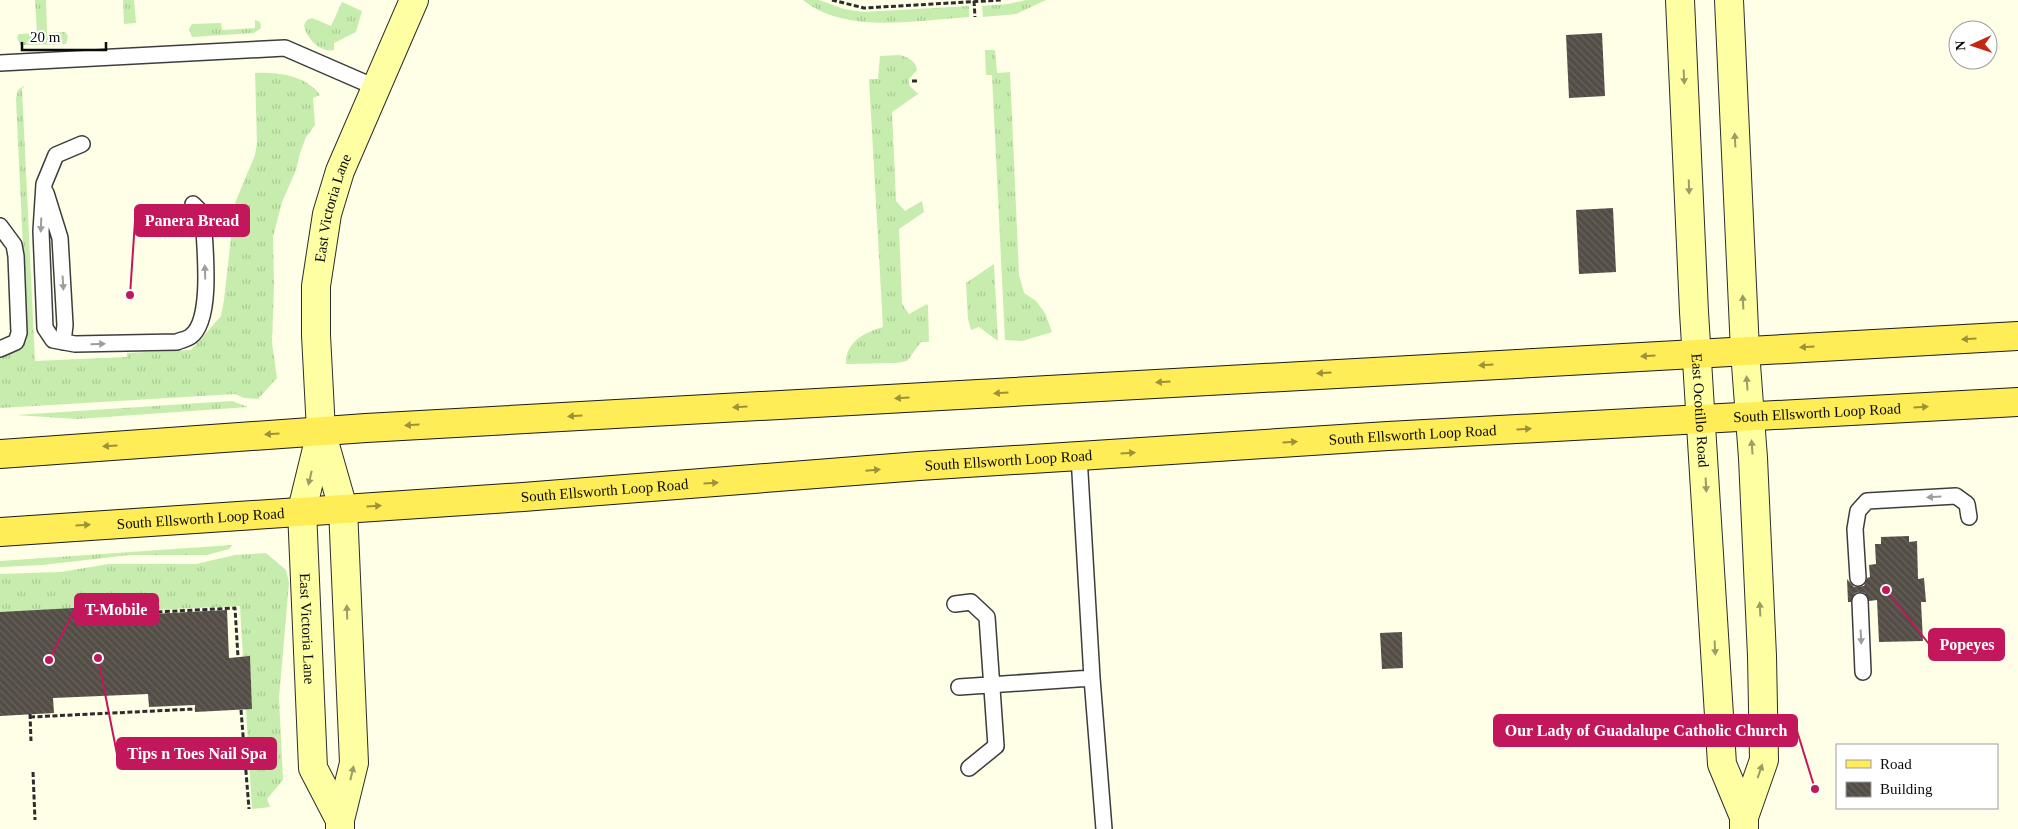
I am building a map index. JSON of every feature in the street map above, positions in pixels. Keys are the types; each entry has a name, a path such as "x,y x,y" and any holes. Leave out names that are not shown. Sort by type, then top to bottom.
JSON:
{"main road":[{"name":"East Victoria Lane","path":"340,825 354,763 343,508 321,431 316,296 320,249 327,214 340,171 414,0"},
{"name":"East Ocotillo Road","path":"1680,0 1697,354 1722,764 1744,823"},
{"name":"East Ocotillo Road","path":"1729,0 1745,351 1762,656 1764,760 1744,823"},
{"path":"0,454 321,431 951,396 1212,379 2018,336"},
{"name":"South Ellsworth Loop Road","path":"0,532 302,510 523,497 919,466 1388,436 2018,402"},
{"name":"East Victoria Lane","path":"321,431 302,510 313,768 340,825"}],"lane":[{"path":"0,63 285,48 377,88"},
{"path":"82,144 56,155 44,184 41,231 45,328 53,340 75,344 177,342 192,336 201,322 206,301 203,214 193,204"},
{"path":"0,226 14,245 16,256 19,333 16,342 0,349"},
{"path":"1079,456 1092,678 1104,829"},
{"path":"1858,578 1855,529 1858,510 1867,502 1956,496 1967,504 1969,517"},
{"path":"1860,601 1863,672"},
{"path":"955,604 971,602 987,617 996,746 968,768"},
{"path":"959,687 1092,678"}],"path":[{"path":"832,0 864,8 1002,0"},
{"path":"974,1 975,17"},
{"path":"912,81 918,80"},
{"path":"75,616 235,608 238,657"},
{"path":"32,741 30,716 195,708"},
{"path":"241,710 249,809"},
{"path":"33,772 35,820"}],"green space":[{"path":"35,0 46,0 47,33 65,32 68,36 66,44 20,45 17,37 19,34 37,33"},
{"path":"123,0 134,0 136,23 124,24"},
{"path":"803,0 819,0 844,9 863,12 969,6 969,17 905,22 861,22 840,18 820,11"},
{"path":"1026,0 1046,0 1016,14 983,17 982,6 1008,4"},
{"path":"342,2 362,11 356,32 334,43 334,50 319,47 314,44 304,25 307,20 312,18 331,26"},
{"path":"255,20 260,22 261,28 254,33 192,37 189,29 192,24 221,23 222,30 255,28"},
{"path":"985,50 995,50 997,73 1010,72 1019,275 1024,293 1036,301 1045,313 1052,332 1022,341 1005,340 992,75 986,75"},
{"path":"899,55 908,58 915,64 917,70 909,79 909,85 918,94 892,112 896,201 905,211 922,201 924,212 899,229 902,304 909,314 927,304 929,342 921,342 907,361 846,364 849,350 857,339 883,327 869,79 878,79 880,56"},
{"path":"255,73 281,74 299,79 314,88 320,95 313,98 315,125 306,137 300,153 296,170 282,202 273,237 272,343 277,378 258,399 244,398 235,394 0,408 0,355 14,352 23,343 27,333 16,98 18,90 25,85 22,89 35,361 127,357 127,353 191,350 221,316 235,203 255,155 257,143"},
{"path":"994,264 998,341 979,327 971,330 968,319 966,283"},
{"path":"232,401 248,407 77,419 16,415"},
{"path":"232,545 229,549 207,555 130,555 42,565 0,567 0,561"},
{"path":"266,553 286,570 289,583 279,698 283,780 267,799 270,807 252,809 246,709 252,709 250,657 243,657 240,606 0,617 0,574 61,572 109,564 196,564 235,555"}],"building":[{"path":"1602,33 1605,96 1569,98 1566,35"},
{"path":"1613,208 1616,272 1579,274 1576,210"},
{"path":"1909,536 1909,542 1917,541 1918,579 1924,578 1926,602 1921,602 1923,641 1879,642 1877,600 1869,601 1865,593 1859,592 1855,593 1851,602 1848,602 1847,579 1854,587 1864,586 1867,578 1870,577 1869,565 1876,564 1875,544 1881,544 1881,537"},
{"path":"74,608 75,618 227,610 229,658 250,656 252,709 195,712 195,705 149,707 148,694 53,698 54,713 0,716 0,612"},
{"path":"1402,632 1403,668 1382,669 1380,633"}],"place":[{"name":"Panera Bread","path":"130,295"},
{"name":"Popeyes","path":"1886,590"},
{"name":"Tips n Toes Nail Spa","path":"98,658"},
{"name":"T-Mobile","path":"49,660"},
{"name":"Our Lady of Guadalupe Catholic Church","path":"1815,789"}]}
